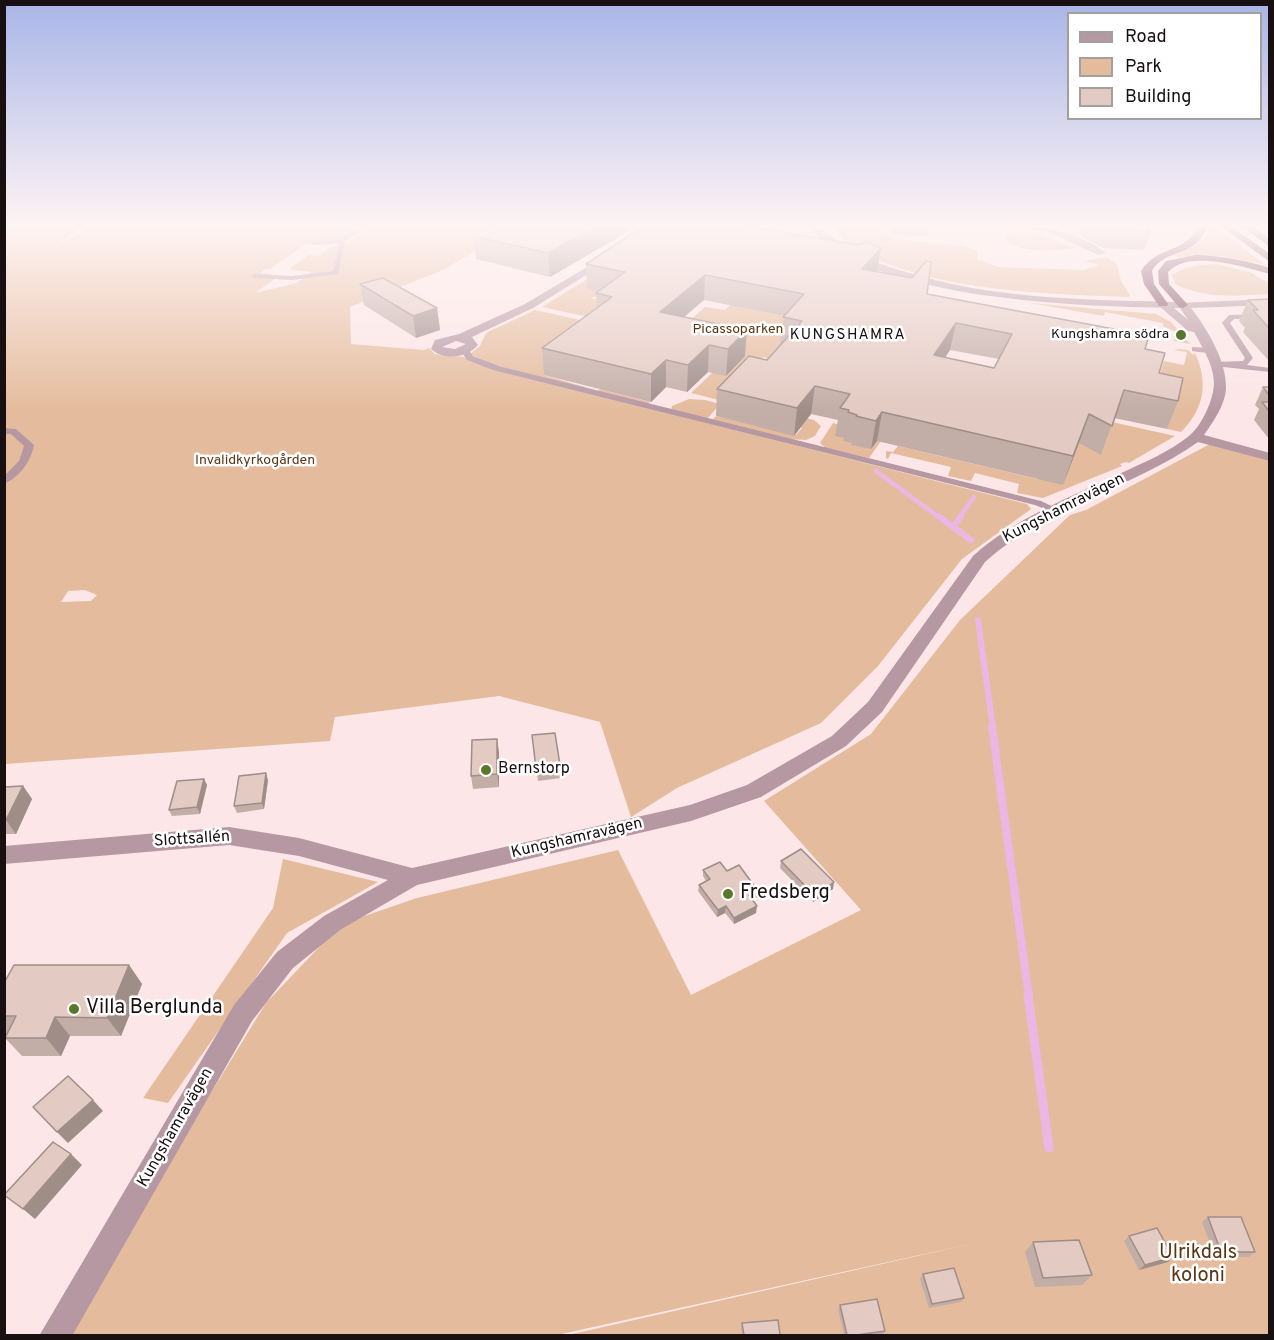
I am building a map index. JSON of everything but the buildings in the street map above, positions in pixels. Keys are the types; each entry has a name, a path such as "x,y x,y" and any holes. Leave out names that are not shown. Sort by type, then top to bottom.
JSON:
{"highway":[{"path":"1151,287 1163,304"},
{"path":"1166,287 1183,305"}],"street":[{"path":"461,338 472,344 465,351 447,353 436,347 443,339 461,338 564,287"},
{"path":"970,287 1025,295 1163,304 1269,302"},
{"path":"1163,304 1211,353"},
{"name":"Kungshamravägen","path":"54,1335 243,1013 285,960 332,923 412,877 691,813 754,791 839,741 875,708 979,559 998,542 1055,510 1169,456 1196,437 1209,418 1220,390 1211,353 1183,305"},
{"path":"1196,437 1269,457"},
{"name":"Slottsallén","path":"4,855 230,836 299,847 412,877"}],"lane":[{"path":"1211,353 1246,363 1249,358 1226,323 1232,316 1269,316"},
{"path":"465,351 470,358 496,368 1038,503 1055,510"},
{"path":"1211,353 1269,370"},
{"path":"4,431 13,431 28,445 27,456 17,471 4,481"}],"green space":[{"name":"Invalidkyrkogården","path":"5,287 264,287 255,293 282,287 401,287 350,307 351,344 424,350 429,348 435,354 464,357 494,369 1027,504 1031,509 962,559 878,666 821,723 677,788 631,817 600,722 499,696 335,717 330,741 5,764","holes":["85,590 97,595 91,601 61,602 68,591"]},
{"path":"575,287 606,287 608,293 591,298 602,301 597,319 542,307"},
{"path":"979,287 1125,287 1130,295 1129,297 1059,294"},
{"path":"1181,287 1269,287 1269,294 1233,296"},
{"path":"1030,303 1156,314 1171,322 1190,344 1174,341 1176,332 1163,326 1163,323 1105,312 1104,316"},
{"name":"Picassoparken","path":"730,305 798,319 795,344 748,380 767,358 763,357 723,401 691,393 712,373 680,329 705,307 725,310"},
{"path":"535,310 608,326 544,375 598,391 600,389 650,402 648,404 491,364 470,354 480,346 486,333"},
{"path":"1174,350 1188,350 1193,355 1195,353 1203,385 1195,414 1181,432 1167,429 1172,406 1158,380 1164,361 1184,365 1187,352"},
{"path":"689,399 720,404 707,419 671,410 672,406"},
{"path":"774,410 814,420 821,426 815,436 806,440 787,439 712,420 716,416 796,435 802,428"},
{"path":"892,416 896,420 869,458 826,448 820,443 833,423 840,425"},
{"path":"1112,422 1175,436 1129,463 1120,464 1122,466 1043,498 1017,493 1019,484 975,473 971,481 948,476 951,467 891,453 888,459 886,458 886,451 893,452 898,446 1037,479 1081,437"},
{"name":"Ulrikdals koloni","path":"1210,444 1269,460 1269,1335 568,1335 979,1242 557,1335 62,1336 266,1003 341,924 417,898 618,850 691,995 861,910 764,801 871,734 960,620 1070,515 1086,510"},
{"path":"283,859 378,882 287,933 168,1103 143,1098 273,908"}],"waterway":[{"path":"876,471 940,518"},
{"path":"959,518 974,497"},
{"path":"938,516 953,527"},
{"path":"953,527 961,516"},
{"path":"953,527 971,540"},
{"path":"978,620 993,728"},
{"path":"992,727 1029,997"},
{"path":"1028,995 1049,1148"}],"place":[{"name":"Kungshamra södra","path":"1181,335"},
{"name":"Bernstorp","path":"486,770"},
{"name":"Fredsberg","path":"728,894"},
{"name":"Villa Berglunda","path":"74,1009"}],"district":[{"name":"KUNGSHAMRA","path":"848,336"}]}
